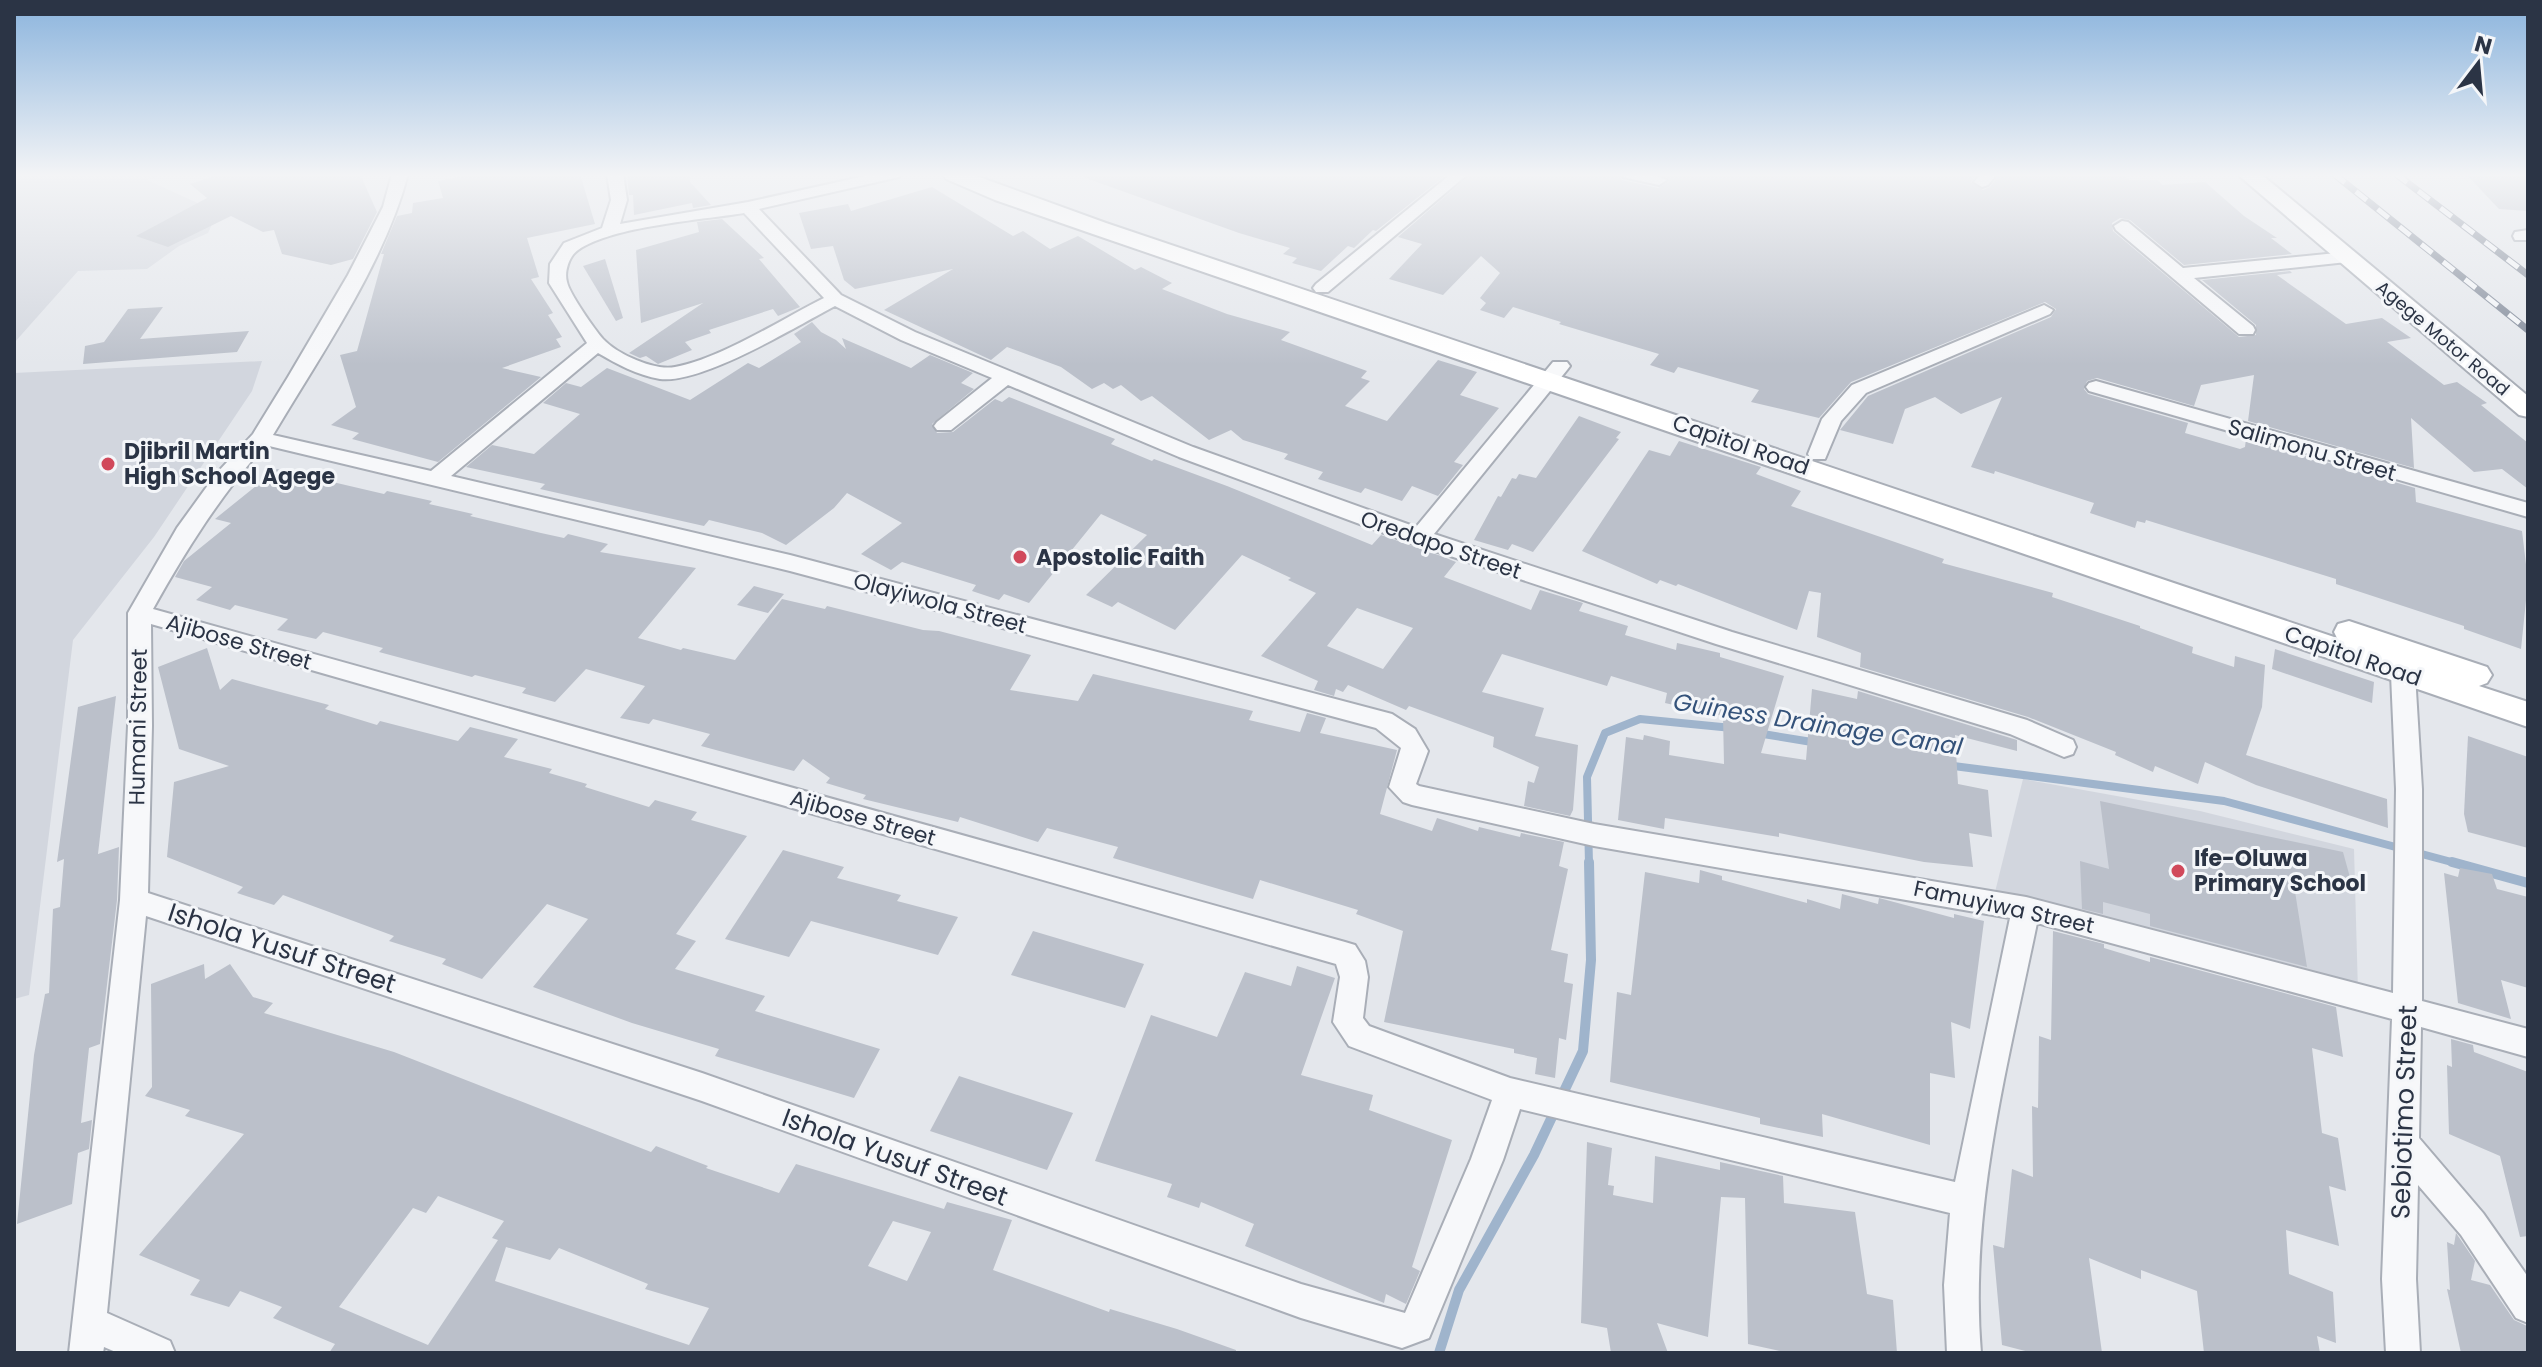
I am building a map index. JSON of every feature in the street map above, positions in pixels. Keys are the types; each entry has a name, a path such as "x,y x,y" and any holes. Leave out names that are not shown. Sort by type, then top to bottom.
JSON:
{"main road":[{"name":"Capitol Road","path":"1134,238 1818,454 2528,693"},
{"name":"Capitol Road","path":"1173,238 1322,288 2403,674 2528,715"},
{"name":"Agege Motor Road","path":"2324,238 2528,409"}],"street":[{"path":"139,613 223,479 261,438 376,238"},
{"path":"592,238 570,247 559,264 558,283 597,344 628,363 661,373 677,373 724,356 835,299"},
{"name":"Oredapo Street","path":"777,238 835,299 908,336 1186,452 1419,538 1724,638 2018,727 2064,747"},
{"path":"1322,288 1383,238"},
{"path":"2136,238 2246,330"},
{"path":"2180,274 2347,257"},
{"path":"1818,454 1832,419 1859,389 2044,310"},
{"path":"435,479 597,344"},
{"path":"1419,538 1554,373"},
{"path":"944,426 1005,377"},
{"name":"Salimonu Street","path":"2096,387 2528,510"},
{"name":"Olayiwola Street","path":"261,438 790,563 1383,721 1400,729 1410,739 1415,751 1402,787 1412,795 1552,827"},
{"name":"Humani Street","path":"88,1338 134,900 140,726 139,613"},
{"name":"Ajibose Street","path":"139,613 1345,954 1353,962 1355,975 1348,1022 1359,1036 1519,1095 1966,1201"},
{"name":"Sebiotimo Street","path":"2403,674 2408,840 2407,1009 2399,1279 2403,1353"},
{"name":"Famuyiwa Street","path":"1552,827 2026,909 2528,1043"},
{"name":"Ishola Yusuf Street","path":"134,900 702,1087 1301,1301 1402,1331 1417,1326 1487,1160 1519,1095"},
{"path":"1964,1353 1960,1259 1966,1201 2026,909"},
{"path":"2402,1142 2472,1224 2528,1306"},
{"path":"88,1338 158,1353"}],"shaded area":[{"path":"14,238 197,238 179,246 147,269 78,271 14,343"},
{"name":"Djibril Martin High School Agege","path":"262,361 252,391 154,537 73,640 29,995 14,999 14,373"},
{"name":"Ife-Oluwa Primary School","path":"2023,779 2200,811 2354,849 2358,992 1995,892"}],"building":[{"path":"141,238 187,238 168,247"},
{"path":"277,238 364,238 353,259 331,265 282,254"},
{"path":"388,238 528,238 539,277 531,279 553,313 548,315 562,337 556,339 561,347 502,368 541,377 438,462 352,439 359,433 331,425 356,407 340,355 357,351 384,254 381,254"},
{"path":"679,238 742,238 764,258 759,259 800,307 778,316 773,309 709,330 711,333 685,342 692,350 658,364 646,356 640,358 629,353 703,303 641,323 636,250"},
{"path":"807,238 1033,238 1050,249 1081,238 1135,270 1141,267 1172,283 1162,289 1227,314 1290,332 1281,340 1367,371 1361,378 1370,381 1345,406 1387,421 1438,360 1477,372 1460,395 1499,408 1454,462 1463,465 1438,496 1412,486 1402,501 1365,488 1361,493 1318,479 1323,472 1284,459 1288,454 1243,440 1231,430 1209,440 1152,396 1141,401 1121,385 1113,389 1104,383 1092,389 1061,367 1007,347 991,360 884,310 953,269 855,289 844,280 833,246 811,249"},
{"path":"1255,238 1365,238 1354,248 1348,246 1321,271 1292,263 1297,258 1283,254 1290,248"},
{"path":"1401,238 2121,238 2239,337 2256,335 2256,325 2202,280 2290,271 2292,273 2277,275 2346,324 2382,318 2411,338 2387,342 2444,385 2457,382 2487,403 2481,405 2528,443 2528,489 2502,469 2474,472 2411,418 2414,468 2248,421 2254,375 2201,385 2194,406 2097,378 2087,381 2084,389 2088,394 2188,423 2185,433 2240,449 2245,447 2246,439 2415,488 2416,502 2522,531 2528,581 2521,649 2464,629 2464,626 2336,584 2336,579 2146,520 2145,523 2137,521 2135,528 2090,513 2094,503 1995,471 1994,474 1971,467 2002,397 1961,414 1935,397 1905,409 1893,444 1840,430 1868,396 2051,317 2056,309 2045,302 1851,382 1819,418 1751,402 1759,390 1678,367 1674,373 1650,365 1659,354 1559,324 1561,322 1513,307 1504,318 1480,310 1486,303 1480,298 1500,273 1481,256 1443,295 1389,279 1422,244"},
{"path":"2151,238 2277,238 2271,238 2292,254 2184,265"},
{"path":"605,259 623,318 616,321 583,266"},
{"path":"163,307 140,339 249,331 237,352 83,364 85,346 104,342 128,309"},
{"path":"812,322 846,349 842,338 911,368 930,355 973,373 961,383 974,389 932,424 937,433 953,432 995,399 1002,402 1009,397 1115,439 1111,444 1152,461 1154,459 1227,486 1372,545 1381,535 1456,562 1444,577 1531,610 1540,590 1583,603 1579,611 1628,626 1625,635 1676,650 1677,643 1720,653 1720,657 1784,676 1761,753 1806,760 1812,689 1857,699 1858,691 2017,740 2017,751 1955,735 1958,784 1988,790 1992,837 1969,833 1973,867 1924,862 1779,833 1779,837 1665,818 1664,829 1618,820 1626,737 1643,740 1644,735 1670,741 1669,755 1724,764 1723,716 1665,703 1667,693 1611,676 1607,686 1502,654 1482,692 1544,708 1535,736 1578,745 1570,816 1524,806 1528,781 1534,783 1539,767 1493,747 1494,737 1409,706 1406,710 1348,685 1343,692 1336,689 1334,696 1314,690 1318,681 1261,656 1316,593 1288,580 1291,578 1242,555 1175,630 1118,602 1112,607 1086,595 1147,535 1101,514 1029,603 1004,594 999,600 972,591 976,585 902,562 891,570 861,554 902,523 847,493 834,508 786,545 762,533 709,520 704,526 540,489 545,484 466,467 492,445 534,454 580,414 543,403 566,383 581,387 607,368 690,400 748,363 759,368 801,342 794,334","holes":["1357,608 1413,628 1383,669 1327,646"]},
{"path":"1579,416 1621,432 1616,438 1619,439 1533,552 1512,544 1508,550 1474,540 1498,496 1501,497 1512,478 1516,479 1519,474 1536,478"},
{"path":"1679,441 1761,467 1756,474 1801,491 1791,506 1944,559 1942,563 2053,593 2052,597 2193,647 2192,653 2234,667 2235,656 2265,665 2262,707 2246,755 2387,799 2388,828 2256,785 2205,762 2198,784 2155,766 2153,772 2115,755 2116,752 2028,717 1860,667 1861,653 1817,637 1821,593 1809,591 1797,630 1678,584 1660,580 1657,584 1582,551 1649,450 1670,456"},
{"path":"277,469 384,494 387,491 432,501 429,504 541,533 564,538 568,534 608,544 600,552 696,568 638,638 681,650 735,660 782,599 939,631 1031,655 1010,690 1078,701 1093,674 1253,711 1249,720 1300,732 1307,713 1326,718 1320,733 1397,750 1380,814 1432,831 1437,818 1478,831 1479,827 1520,837 1521,833 1564,842 1559,866 1568,869 1551,950 1568,954 1564,982 1573,984 1566,1040 1559,1038 1555,1078 1535,1074 1537,1058 1514,1053 1514,1049 1384,1022 1403,931 1356,914 1358,910 1260,880 1253,899 1113,858 1118,847 1047,828 1038,842 960,817 958,822 863,799 866,795 826,783 830,778 803,759 794,771 701,746 710,734 653,719 649,724 620,718 645,686 586,669 555,702 522,693 526,688 379,652 383,648 323,632 316,639 277,630 288,619 235,605 230,610 196,600 212,587 175,577 184,561 231,523 215,519"},
{"path":"754,586 784,594 768,613 737,605"},
{"path":"207,648 220,690 232,679 329,705 325,709 377,725 380,721 458,741 470,727 518,739 504,757 552,769 549,773 649,807 655,800 697,812 691,820 747,836 676,934 696,941 675,969 765,996 755,1011 880,1049 854,1098 715,1056 719,1049 632,1023 533,987 588,919 547,904 482,979 442,964 446,959 389,941 394,936 283,895 274,905 237,893 243,887 167,857 174,782 229,766 179,749 158,667"},
{"path":"2275,649 2374,682 2372,703 2272,669"},
{"path":"116,696 98,854 119,847 117,900 100,1044 89,1048 81,1123 92,1120 89,1149 78,1153 72,1204 17,1224 34,1055 45,994 49,993 53,909 60,907 64,859 57,862 78,707"},
{"path":"2468,736 2528,757 2528,848 2468,832 2464,814"},
{"path":"2100,801 2343,852 2354,892 2293,879 2307,967 2150,926 2150,914 2103,902 2103,914 2082,909 2080,861 2109,869"},
{"path":"783,850 844,867 837,878 901,895 897,901 958,917 938,955 811,921 789,957 725,939"},
{"path":"2460,868 2492,874 2497,889 2528,897 2528,988 2501,980 2511,1019 2458,1003 2444,873 2458,877"},
{"path":"1700,870 1722,876 1722,880 1840,909 1842,894 1878,904 1879,898 1954,918 1954,914 1984,921 1970,1029 1951,1022 1955,1078 1930,1073 1930,1145 1822,1114 1823,1137 1760,1124 1760,1118 1610,1082 1617,992 1631,995 1645,872 1699,883"},
{"path":"1033,931 1144,964 1125,1008 1011,975"},
{"path":"2053,931 2104,944 2104,948 2150,962 2150,957 2336,1007 2343,1057 2312,1048 2322,1133 2338,1138 2346,1191 2329,1186 2339,1246 2286,1230 2289,1274 2333,1292 2336,1343 2317,1336 2320,1353 2204,1353 2197,1291 2141,1270 2141,1279 2089,1258 2102,1353 2033,1353 2002,1345 1993,1245 2004,1248 2012,1169 2033,1177 2032,1106 2038,1108 2039,1036 2051,1040"},
{"path":"204,964 205,979 230,964 253,997 273,1003 264,1013 394,1052 651,1152 656,1146 708,1166 706,1168 779,1193 796,1164 944,1209 947,1202 1012,1220 993,1270 1109,1312 1110,1309 1177,1329 1236,1350 1236,1353 329,1353 335,1344 273,1318 282,1307 240,1291 229,1307 190,1295 200,1280 139,1255 244,1134 185,1116 190,1110 145,1096 152,1087 151,984","holes":["438,1196 504,1221 492,1238 498,1240 428,1345 339,1307 413,1208 426,1213","893,1221 931,1232 907,1281 868,1266","506,1247 550,1260 559,1248 648,1284 645,1289 709,1308 689,1345 495,1281"]},
{"path":"1297,966 1335,978 1301,1075 1373,1095 1369,1110 1452,1140 1412,1267 1420,1271 1406,1304 1386,1294 1384,1303 1245,1246 1254,1224 1201,1202 1199,1208 1167,1197 1172,1184 1095,1161 1151,1015 1217,1037 1245,972 1291,986"},
{"path":"2451,1039 2473,1045 2474,1052 2528,1072 2528,1236 2520,1237 2500,1156 2449,1134 2447,1065 2452,1067"},
{"path":"959,1076 1073,1113 1047,1170 930,1131"},
{"path":"1587,1142 1612,1148 1608,1185 1614,1186 1613,1195 1653,1203 1655,1156 1720,1170 1720,1162 1783,1176 1784,1203 1855,1212 1867,1294 1893,1300 1897,1353 1789,1353 1748,1344 1745,1198 1721,1197 1708,1337 1657,1323 1668,1353 1611,1353 1607,1328 1581,1323"},
{"path":"2456,1233 2475,1261 2471,1280 2490,1285 2514,1320 2527,1326 2528,1353 2461,1353 2447,1289 2450,1290 2447,1242 2454,1245"}],"waterway":[{"name":"Guiness Drainage Canal","path":"1589,864 1587,777 1605,733 1640,719 1732,728"},
{"name":"Guiness Drainage Canal","path":"1757,733 1818,743"},
{"name":"Guiness Drainage Canal","path":"1946,765 2224,801 2459,864"},
{"name":"Guiness Drainage Canal","path":"1439,1353 1459,1290 1534,1155 1583,1051 1591,960 1589,862"},
{"name":"Guiness Drainage Canal","path":"2452,862 2528,883"}],"railway":[{"path":"2413,238 2528,330"},
{"path":"2479,238 2528,275"}],"place":[{"name":"Djibril Martin High School Agege","path":"108,464"},
{"name":"Apostolic Faith","path":"1020,557"},
{"name":"Ife-Oluwa Primary School","path":"2178,871"}]}
